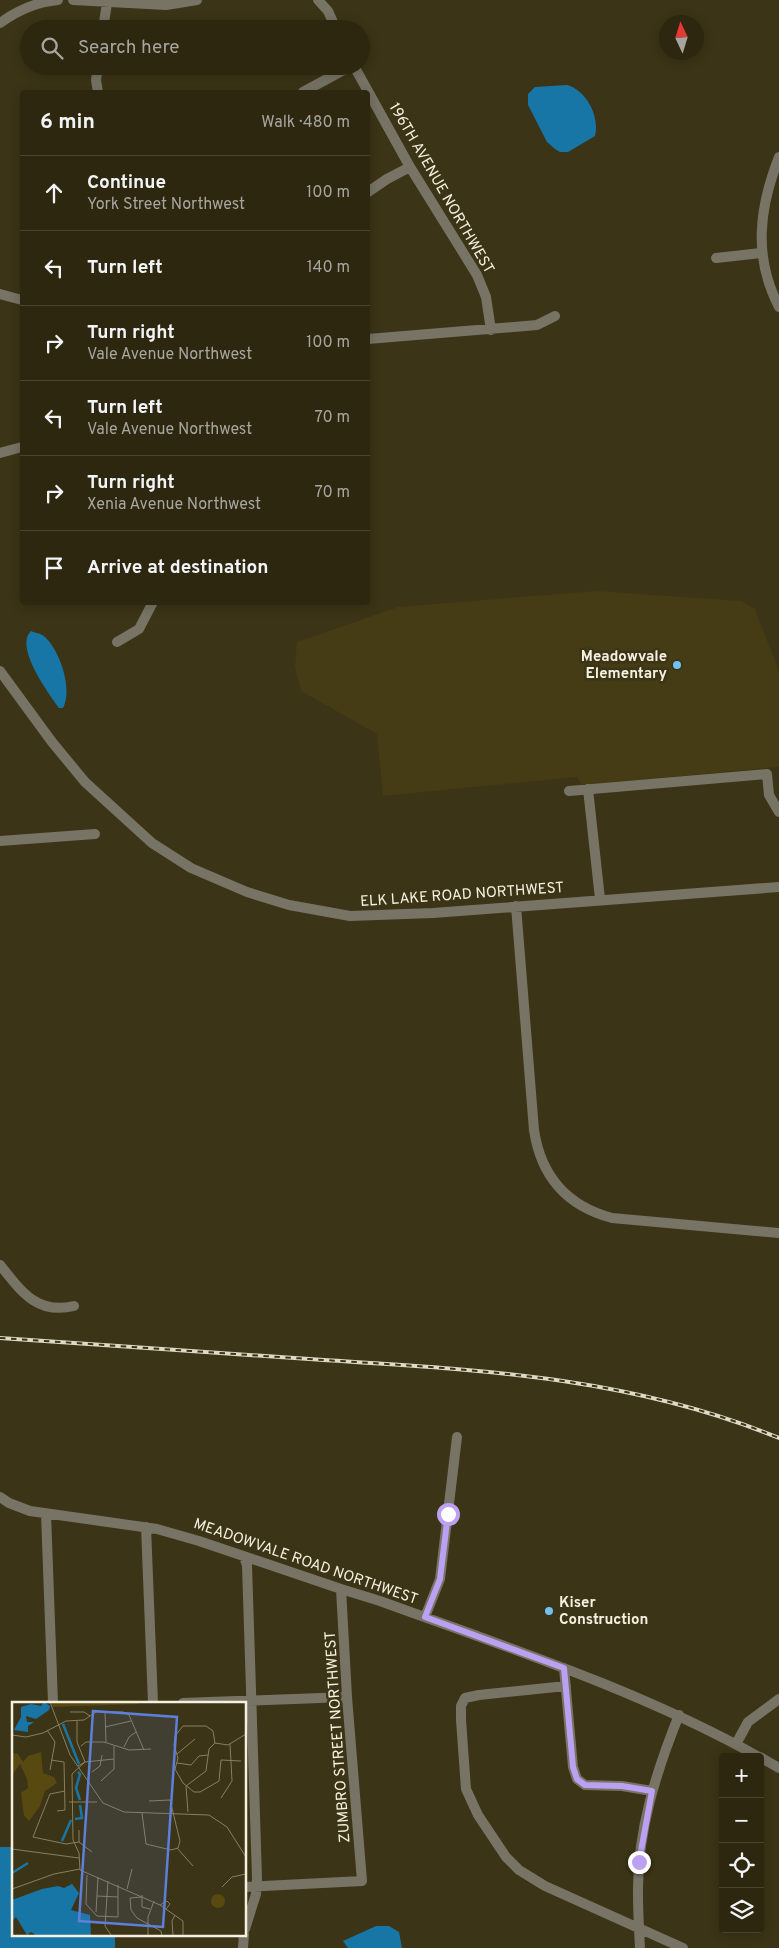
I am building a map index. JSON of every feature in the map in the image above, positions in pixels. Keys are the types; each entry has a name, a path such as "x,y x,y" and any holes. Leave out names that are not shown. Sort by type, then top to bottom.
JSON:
{"street":[{"path":"0,23 27,6 58,0"},
{"path":"73,0 166,5 197,0"},
{"path":"318,0 328,11 332,20"},
{"path":"104,20 107,3"},
{"path":"97,75 98,90"},
{"path":"307,90 335,75"},
{"name":"196TH AVENUE NORTHWEST","path":"357,75 366,90"},
{"name":"196TH AVENUE NORTHWEST","path":"370,97 410,167 477,275 486,297 491,330"},
{"path":"779,157 766,197 762,222 762,253 770,290 779,307"},
{"path":"370,191 410,167"},
{"path":"716,258 762,253"},
{"path":"0,294 20,299"},
{"path":"370,338 537,325 555,316"},
{"path":"0,453 20,447"},
{"path":"117,642 139,629 151,605"},
{"name":"ELK LAKE ROAD NORTHWEST","path":"0,671 52,742 85,782 152,843 191,868 247,892 289,905 350,916 433,913 779,886"},
{"path":"568,791 767,774 769,795 779,812"},
{"path":"588,790 600,899"},
{"path":"0,841 96,834"},
{"path":"516,906 534,1130 540,1158 552,1180 579,1205 612,1218 779,1233"},
{"path":"0,1265 19,1288 34,1301 58,1309 74,1306"},
{"path":"425,1617 440,1579 457,1437"},
{"name":"MEADOWVALE ROAD NORTHWEST","path":"0,1497 9,1503 30,1511 146,1527 199,1541 425,1617 564,1668 679,1715 753,1753"},
{"path":"46,1514 53,1702"},
{"path":"146,1527 152,1702"},
{"path":"244,1557 247,1565 257,1886 246,1926"},
{"name":"ZUMBRO STREET NORTHWEST","path":"257,1886 362,1881 347,1697 341,1589"},
{"path":"564,1668 573,1767 577,1779 580,1783 590,1786 622,1786 652,1791"},
{"path":"566,1686 465,1698 461,1706 464,1779 469,1798 506,1857 519,1870 563,1895 683,1948"},
{"path":"217,1702 347,1697"},
{"path":"736,1744 748,1722 779,1699"},
{"path":"640,1948 639,1862 652,1791 679,1715"},
{"name":"MEADOWVALE ROAD NORTHWEST","path":"764,1759 779,1768"},
{"path":"246,1887 257,1886"}],"shaded area":[{"path":"596,591 741,601 755,609 779,671 779,767 582,785 577,777 383,796 377,734 301,691 295,667 297,642 398,607"}],"water":[{"path":"567,85 580,92 586,98 593,112 596,128 595,136 568,152 560,152 547,142 528,105 528,94 535,87"},
{"path":"31,631 45,637 56,651 66,681 66,700 63,708 59,708 48,692 30,659 27,638"},
{"path":"0,1847 12,1847 12,1936 115,1936 115,1948 0,1948"},
{"path":"376,1926 389,1926 399,1932 402,1948 348,1948 343,1941"}],"railway":[{"path":"0,1338 441,1368 555,1380 667,1401 779,1438"}],"place":[{"name":"Meadowvale Elementary","path":"677,665"},
{"name":"Kiser Construction","path":"549,1611"}],"route":[{"path":"448,1514 440,1579 430,1609 425,1617 564,1668 573,1767 577,1779 580,1783 590,1786 622,1786 652,1791 639,1862"}]}
